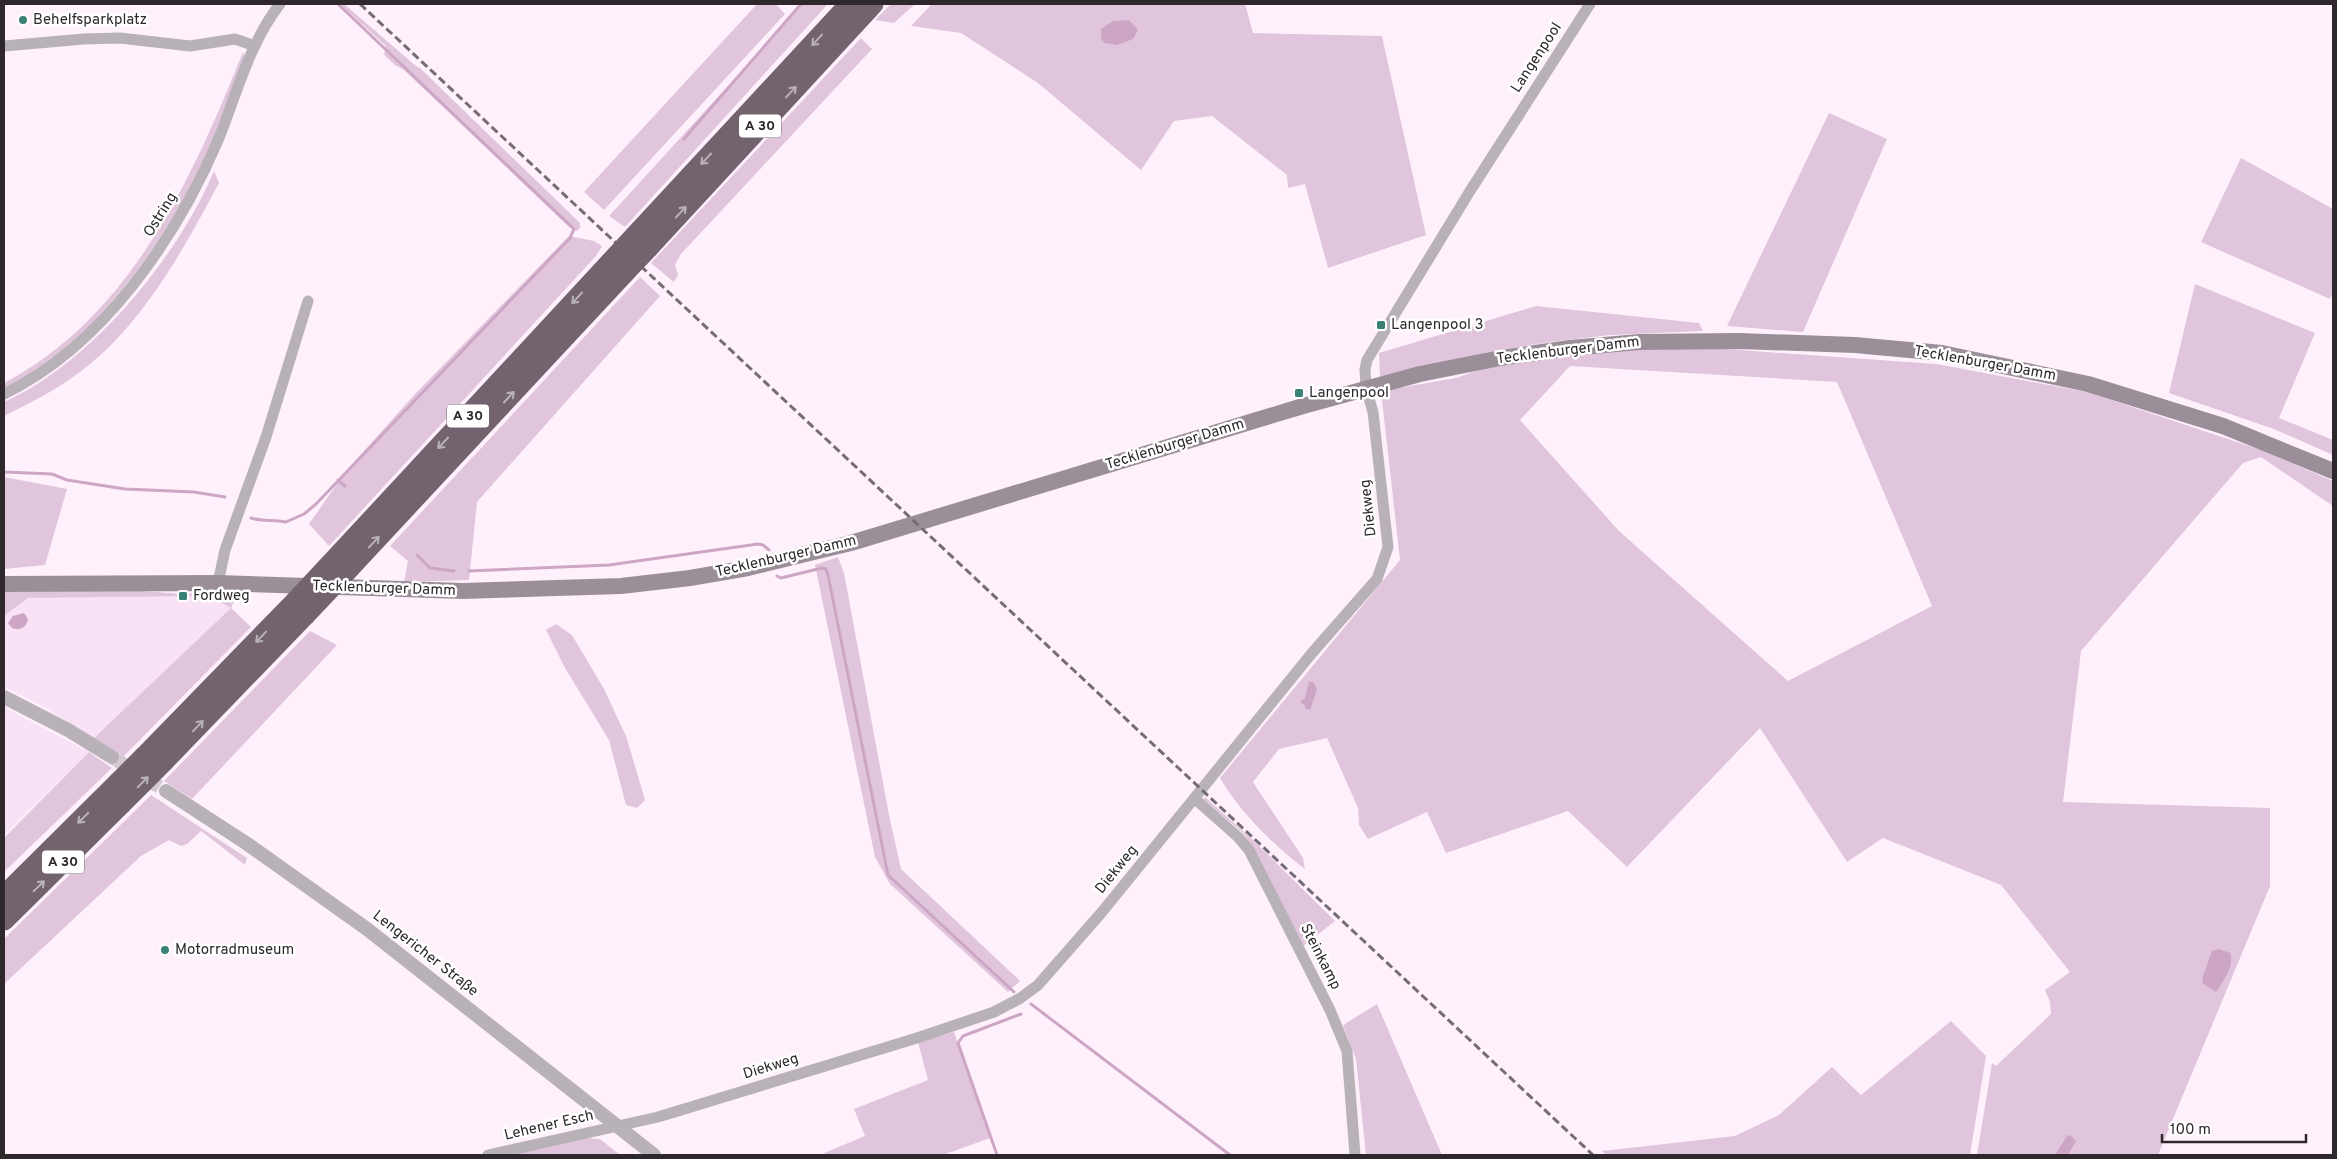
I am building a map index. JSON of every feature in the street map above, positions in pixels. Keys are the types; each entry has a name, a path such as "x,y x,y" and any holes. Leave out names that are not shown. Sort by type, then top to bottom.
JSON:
{"highway":[{"name":"A 30","path":"4,920 122,804 154,759 333,574 618,267 850,4"},
{"name":"A 30","path":"641,242 873,4"},
{"name":"A 30","path":"4,896 118,783 154,759"}],"main road":[{"name":"Tecklenburger Damm","path":"4,584 218,583 463,591 527,590 621,586 729,572 851,543 1366,388 1420,374 1500,358 1570,348 1640,342 1739,341 1865,346 1942,353 2088,384 2223,426 2333,470"}],"street":[{"name":"Ostring","path":"4,394 25,384 69,352 109,312 145,268 181,215 206,167 255,46 280,4"},
{"name":"Langenpool","path":"1366,388 1365,369 1371,350 1590,4"},
{"path":"4,46 120,38 190,46 235,39 255,46"},
{"path":"218,583 225,550 266,437 308,301"},
{"name":"Diekweg","path":"617,1126 658,1117 965,1023 994,1012 1019,999 1038,985 1195,799 1312,653 1377,579 1388,547 1387,528 1373,412 1366,388"},
{"path":"4,697 68,730 112,757"},
{"name":"Lengericher Straße","path":"166,791 238,838 360,923 654,1155"},
{"name":"Steinkamp","path":"1195,799 1238,836 1248,850 1330,1010 1347,1052 1356,1155"},
{"name":"Lehener Esch","path":"488,1155 617,1126"}],"shaded area":[{"path":"340,4 344,4 420,68 580,223 580,228 577,231 569,227 404,70 384,55 386,46"},
{"path":"757,4 776,4 785,14 604,210 584,192"},
{"path":"803,4 827,5 625,227 609,216"},
{"path":"891,4 915,4 894,23 875,20"},
{"path":"932,4 1245,4 1253,33 1382,36 1426,235 1328,268 1305,184 1288,188 1287,175 1212,116 1174,121 1141,170 1038,83 961,33 911,26"},
{"path":"1129,20 1138,30 1133,39 1117,45 1104,43 1101,38 1101,29 1113,21"},
{"path":"861,38 872,49 681,254 675,265 678,275 674,282 651,263"},
{"path":"243,52 245,57 205,158 189,190 154,246 110,304 85,330 59,354 32,374 4,388 4,383 49,355 88,321 122,282 152,240 202,148"},
{"path":"1829,113 1887,139 1803,332 1727,326"},
{"path":"2241,158 2333,209 2333,292 2330,299 2201,242"},
{"path":"214,171 219,183 176,260 142,310 102,353 71,379 4,416 4,402 37,384 68,362 128,304 155,272 178,238 198,204"},
{"path":"569,236 594,241 602,246 596,256 329,546 309,524 346,471 416,393"},
{"path":"640,277 660,296 477,502 469,580 404,582 408,561 390,546"},
{"path":"2195,284 2315,333 2279,418 2333,440 2333,455 2274,429 2169,393"},
{"path":"1536,306 1699,323 1703,331 1610,335 1558,341 1498,350 1380,377 1379,353"},
{"path":"1711,348 1936,364 2087,392 2264,451 2333,481 2333,506 2261,457 2243,463 2081,651 2063,802 2270,808 2270,886 2158,1155 1977,1155 1992,1063 1996,1066 2051,1014 2050,1002 2045,990 2070,972 2001,885 1883,838 1847,862 1760,728 1627,867 1568,811 1446,853 1427,812 1368,839 1359,825 1358,808 1327,738 1279,749 1253,782 1303,858 1305,869 1281,850 1258,827 1228,790 1220,778 1400,560 1381,391 1456,378 1489,366 1617,350","holes":["1570,366 1837,382 1932,606 1788,681 1619,531 1520,420"]},
{"path":"4,477 67,489 45,565 4,569"},
{"path":"838,557 844,573 889,815 901,869 1020,981 1008,992 890,884 875,857 815,565"},
{"path":"128,590 183,594 225,591 234,601 231,608 210,596 28,598 4,616 4,592"},
{"path":"210,596 231,608 94,738 39,704 4,687 4,616 28,598"},
{"path":"231,608 251,627 124,756 94,738"},
{"path":"24,613 28,619 26,625 20,629 12,628 8,623 13,616"},
{"path":"556,624 572,635 604,689 626,736 645,800 637,808 626,805 609,740 565,668 546,630"},
{"path":"310,631 337,645 192,799 164,781"},
{"path":"1309,681 1314,683 1317,690 1310,710 1305,708 1301,701 1305,698"},
{"path":"4,707 89,752 4,835"},
{"path":"89,752 112,768 4,872 4,838"},
{"path":"151,795 247,858 245,865 201,831 187,844 181,846 169,840 141,856 4,984 4,939"},
{"path":"1205,797 1255,842 1335,921 1302,947 1254,849 1243,833 1203,799"},
{"path":"2219,949 2230,953 2231,963 2228,973 2216,992 2203,984 2202,979 2212,951"},
{"path":"1377,1004 1442,1155 1366,1155 1356,1059 1343,1025"},
{"path":"1951,1021 1986,1056 1970,1155 1606,1155 1602,1151 1735,1136 1779,1115 1832,1067 1861,1095"},
{"path":"954,1032 990,1138 943,1155 825,1155 824,1153 865,1136 854,1109 928,1080 918,1042"},
{"path":"2070,1135 2076,1141 2068,1155 2055,1155 2067,1136"},
{"path":"587,1138 600,1139 620,1155 504,1155"}],"waterway":[{"path":"251,518 286,522 304,514 316,504 570,238 574,229 338,4"},
{"path":"684,139 801,4"},
{"path":"4,472 52,474 67,480 125,489 194,492 225,497"},
{"path":"338,480 345,486"},
{"path":"469,571 609,565 758,544 763,545 769,550"},
{"path":"417,555 430,568 454,571"},
{"path":"777,576 781,578 822,568 826,569 888,875 1014,992"},
{"path":"1031,1004 1230,1155"},
{"path":"997,1155 958,1043 963,1036 1021,1014"}],"tunnel":[{"path":"112,757 166,791"}],"railway":[{"path":"360,4 1593,1155"}],"place":[{"name":"Behelfsparkplatz","path":"23,20"},
{"name":"Langenpool 3","path":"1381,325"},
{"name":"Langenpool","path":"1299,393"},
{"name":"Fordweg","path":"183,596"},
{"name":"Motorradmuseum","path":"165,950"}]}
